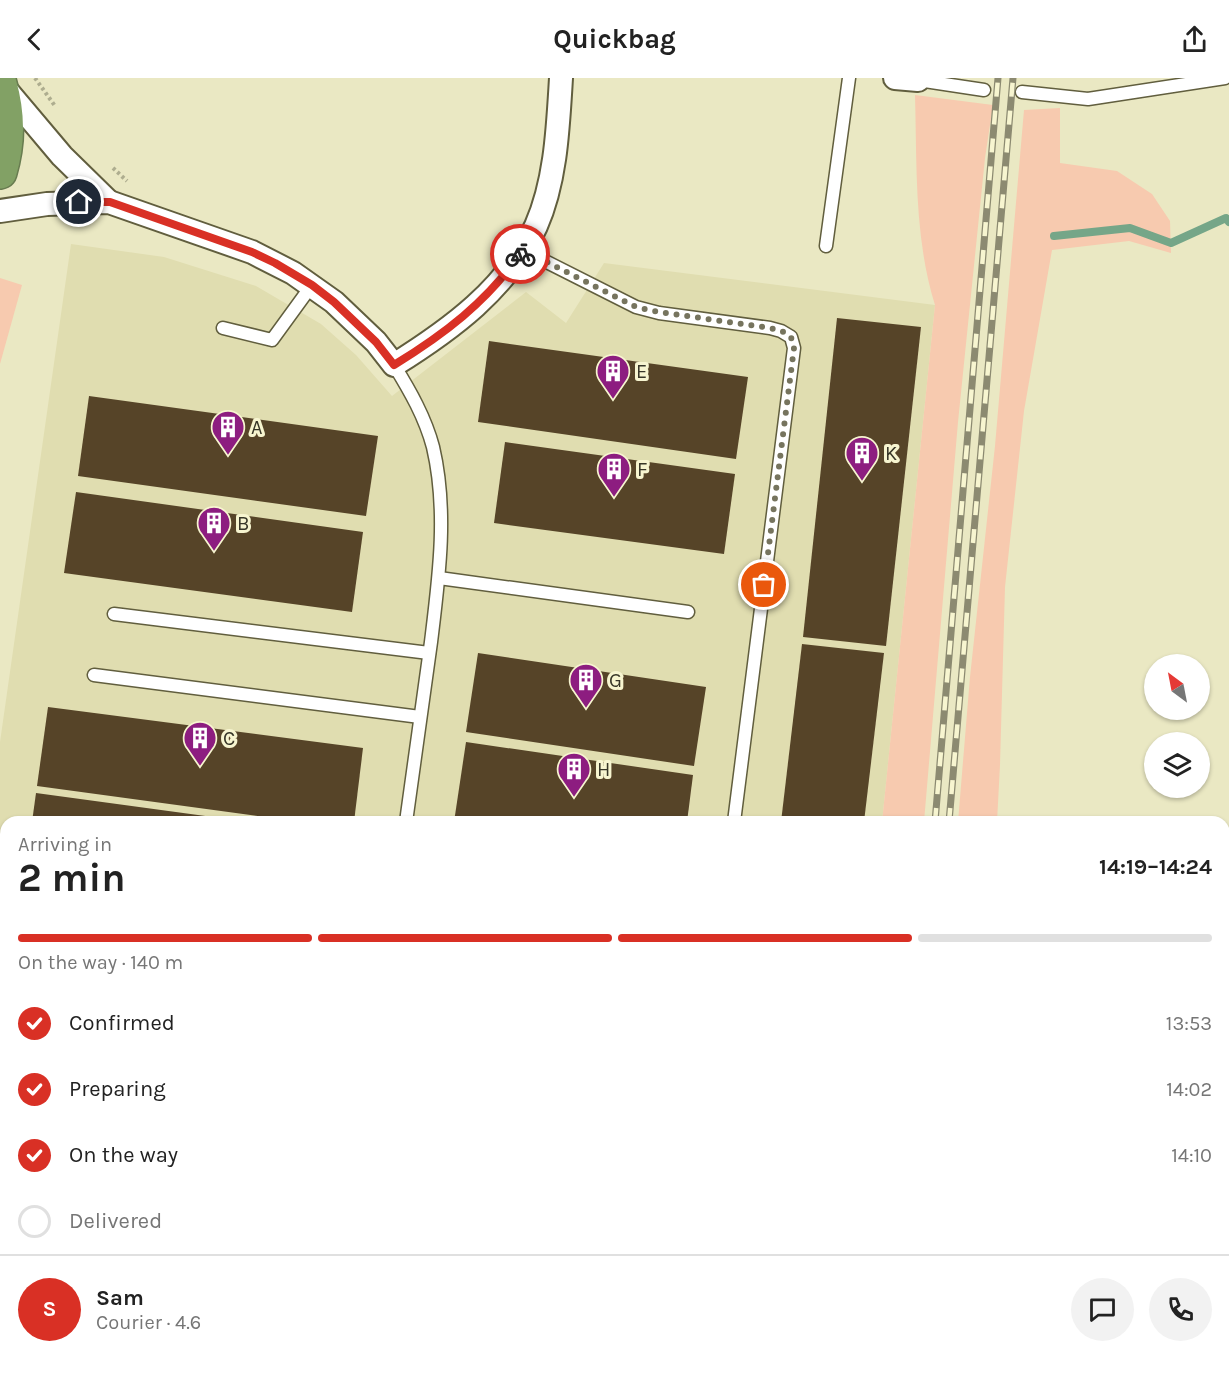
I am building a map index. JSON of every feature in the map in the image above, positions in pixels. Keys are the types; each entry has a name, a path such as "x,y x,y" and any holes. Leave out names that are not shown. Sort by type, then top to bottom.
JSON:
{"highway":[{"path":"0,84 6,105 8,130 6,153 0,172"}],"street":[{"path":"0,211 47,204 110,202 252,252 312,285 354,320 376,342 394,365 423,347 475,307 496,285 523,250 536,226 544,202 556,136 561,78"},
{"path":"0,84 55,149 110,202"}],"lane":[{"path":"826,246 849,78"},
{"path":"1022,92 1088,99 1225,78"},
{"path":"911,79 984,90"},
{"path":"523,250 636,307 770,328 782,331 791,337 794,348 735,816"},
{"path":"224,328 273,340 312,285"},
{"path":"394,365 411,392 432,446 440,501 442,535 439,578 407,816"},
{"path":"439,578 688,612"},
{"path":"114,614 429,653"},
{"path":"94,675 420,717"}],"path":[{"path":"34,78 61,116"},
{"path":"108,164 133,186"}],"shaded area":[{"path":"915,95 993,105 985,158 958,422 925,816 883,816 935,305 923,254 917,175"},
{"path":"1060,108 1060,163 1117,171 1152,194 1170,221 1171,253 1129,241 1052,250 1024,411 1005,587 997,816 958,816 970,677 995,446 1024,110"},
{"path":"71,244 164,257 256,286 321,324 356,355 392,396 526,292 566,323 604,263 935,305 883,816 0,816 0,742"},
{"path":"0,278 22,285 0,364"}],"building":[{"name":"K","path":"837,318 921,327 886,646 803,637"},
{"name":"E","path":"489,341 748,377 736,459 478,422"},
{"name":"A","path":"89,396 378,436 366,516 78,476"},
{"name":"F","path":"505,442 735,474 724,554 494,523"},
{"name":"B","path":"76,492 363,532 352,612 64,573"},
{"path":"802,644 884,653 865,816 782,816"},
{"name":"G","path":"478,653 706,687 694,766 466,732"},
{"name":"C","path":"48,707 363,748 355,816 258,816 37,786"},
{"name":"H","path":"466,742 693,775 688,816 455,816"},
{"path":"36,793 205,816 33,816"}],"waterway":[{"path":"1054,236 1130,228 1171,243 1226,218 1229,222"}],"railway":[{"path":"936,816 998,78"},
{"path":"950,816 1013,78"}],"way so far":[{"path":"520,254 523,250 636,307 770,328 782,331 791,337 794,348 764,585"}],"place":[{"name":"E","path":"613,400"},
{"name":"A","path":"228,456"},
{"name":"K","path":"862,482"},
{"name":"F","path":"614,498"},
{"name":"B","path":"214,552"},
{"name":"G","path":"586,709"},
{"name":"C","path":"200,767"},
{"name":"H","path":"574,798"}],"route":[{"path":"79,202 110,202 252,252 275,263 312,285 334,302 376,342 394,365 423,347 475,307 511,268 520,254"}]}
